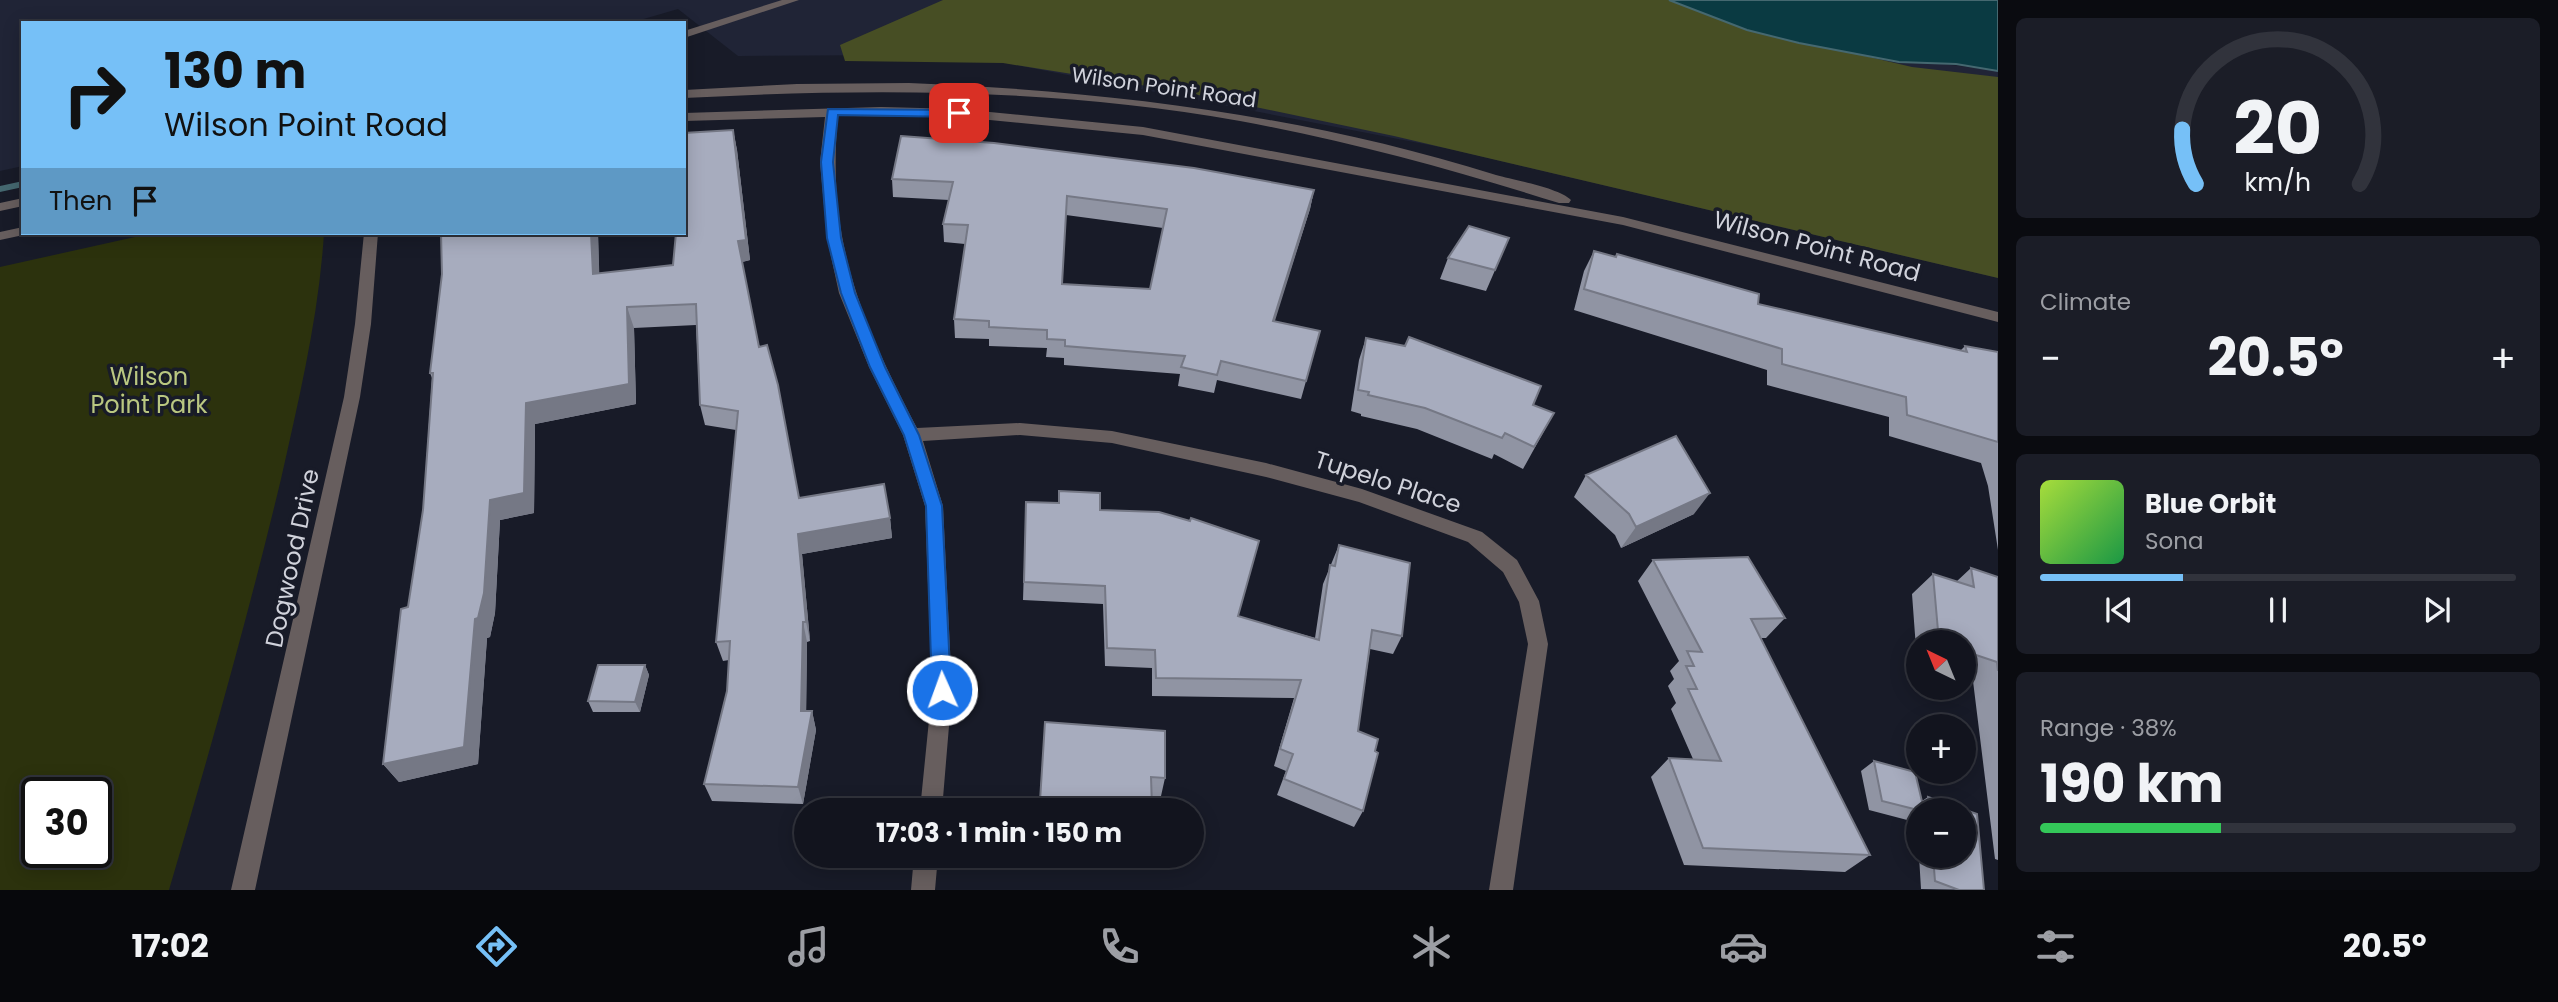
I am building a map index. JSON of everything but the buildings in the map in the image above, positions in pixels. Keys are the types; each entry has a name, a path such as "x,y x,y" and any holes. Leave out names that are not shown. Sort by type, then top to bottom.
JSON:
{"street":[{"path":"686,34 793,0"},
{"name":"Wilson Point Road","path":"686,94 904,85 1037,91 1122,99 1369,142 1468,168 1623,220"},
{"path":"832,112 827,162 836,249 848,293 867,343 912,435 934,506 942,690 931,798"},
{"name":"Wilson Point Road","path":"686,117 832,112 959,113 1143,131 1623,220 1998,317"},
{"path":"0,206 21,202"},
{"path":"0,236 21,231"},
{"name":"Dogwood Drive","path":"243,890 352,397 363,324 371,235"},
{"name":"Tupelo Place","path":"912,435 1020,429 1112,437 1266,470 1362,496 1475,537 1510,566 1529,601 1538,644 1502,890"},
{"path":"923,890 925,868"}],"shaded area":[{"path":"0,0 1701,0 1825,39 1944,64 1998,71 1998,278 1450,149 1006,63 900,55 738,56 678,9 637,21 21,21 21,166 0,171"},
{"path":"1669,0 1998,0 1998,71 1956,64 1899,62 1799,43 1747,30"}],"green space":[{"path":"943,0 1671,0 1801,41 1912,67 1998,77 1998,278 1394,136 1184,92 1003,63 845,61 840,45"},
{"name":"Wilson Point Park","path":"144,235 324,235 313,326 281,479 228,685 169,890 0,890 0,267"}],"waterway":[{"path":"0,189 21,184"}],"route":[{"path":"942,690 934,506 912,435 877,367 848,293 834,238 827,162 832,112 959,113"}]}
